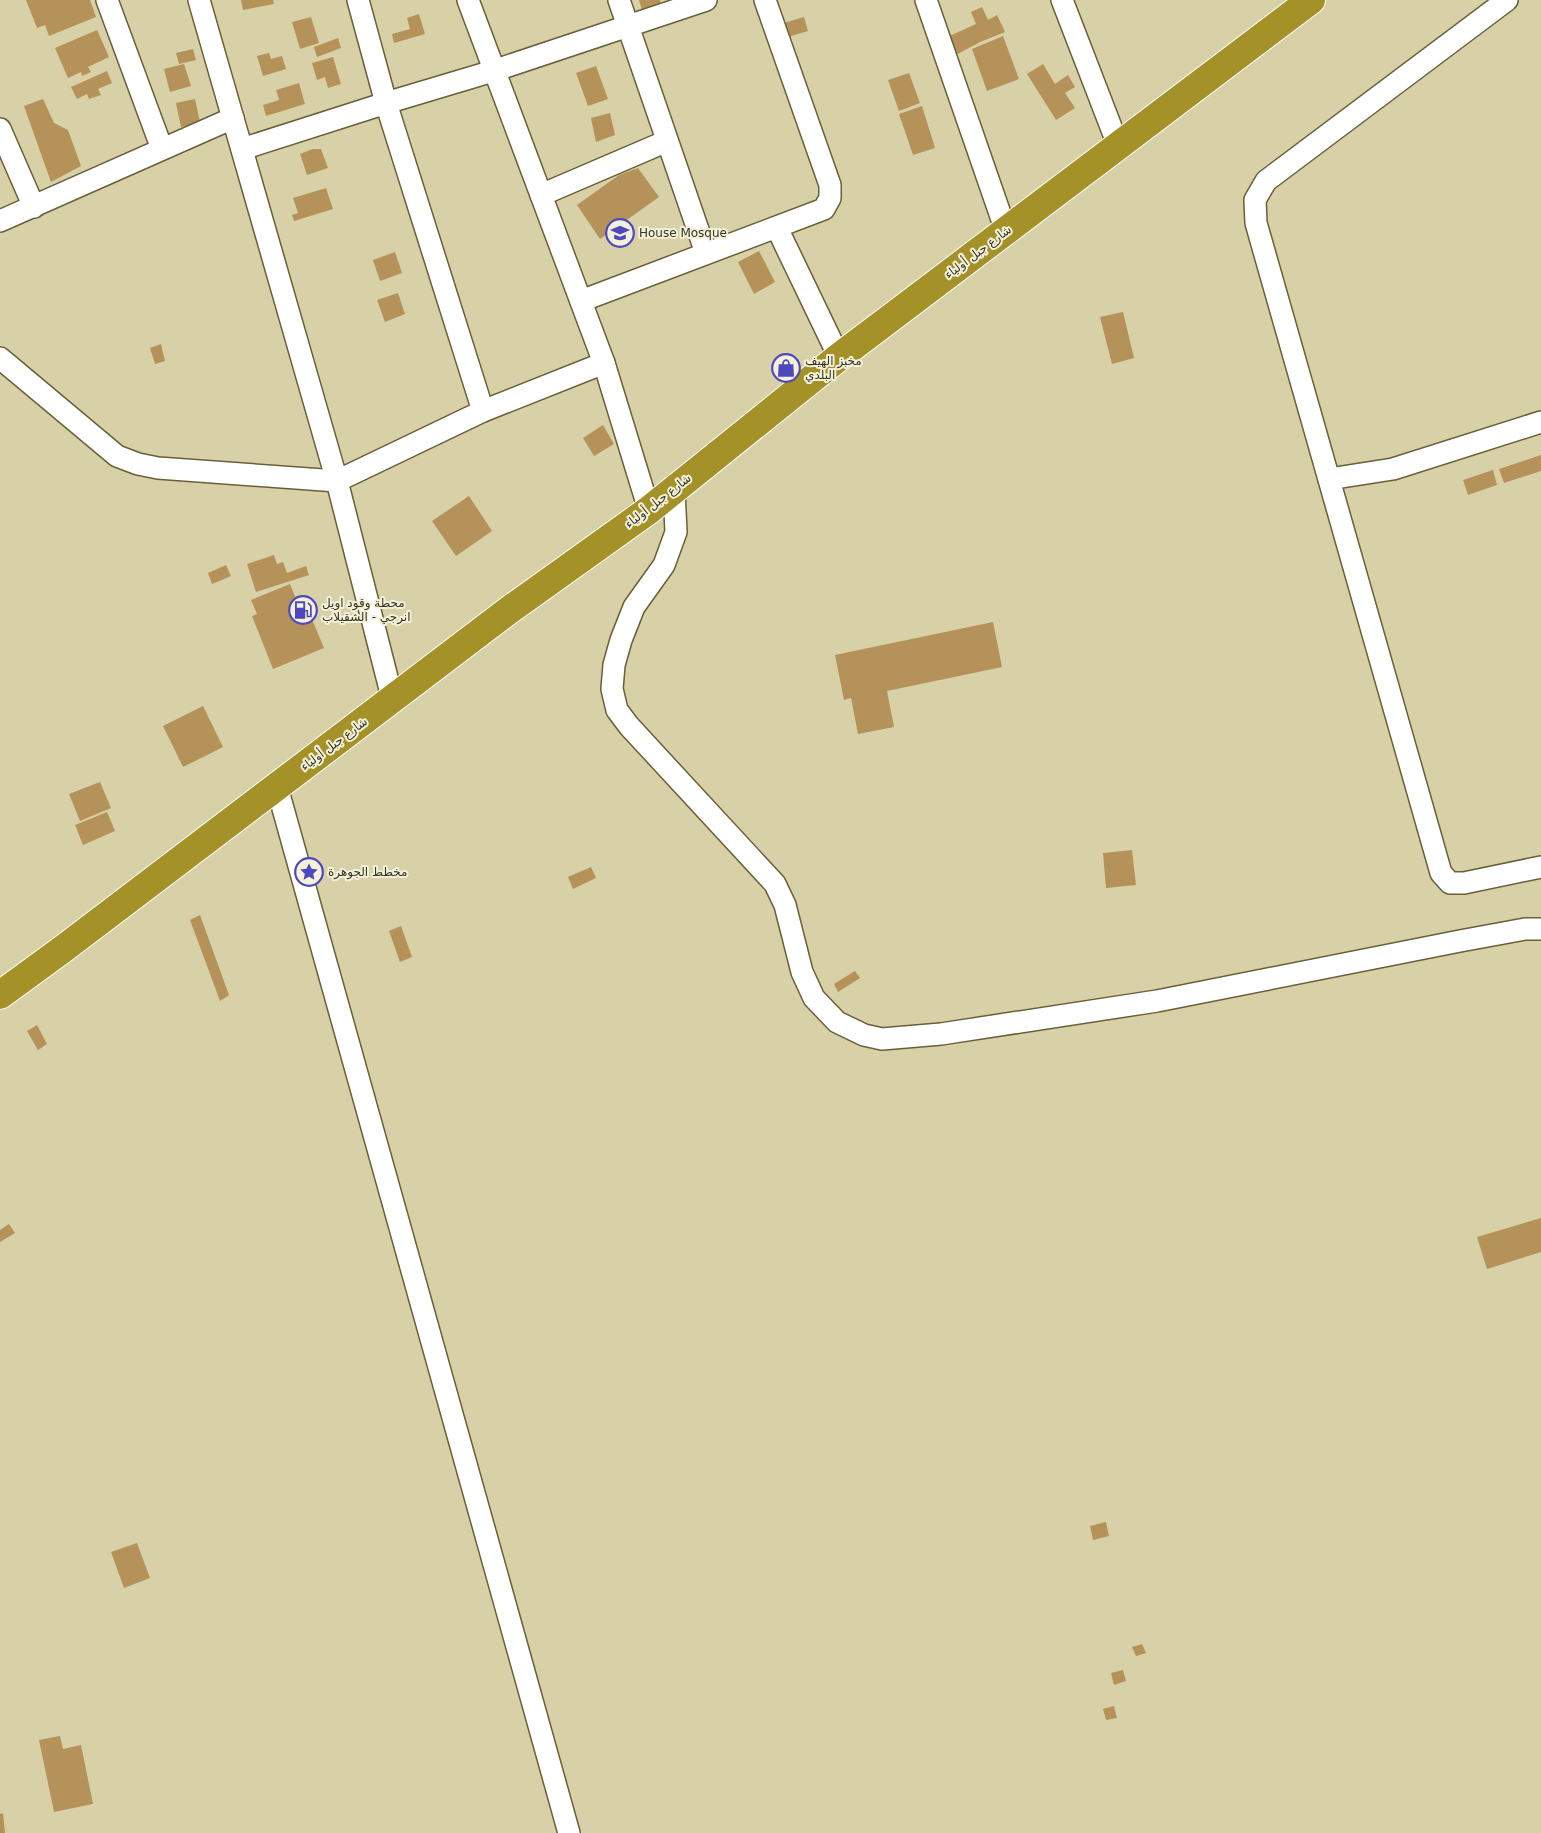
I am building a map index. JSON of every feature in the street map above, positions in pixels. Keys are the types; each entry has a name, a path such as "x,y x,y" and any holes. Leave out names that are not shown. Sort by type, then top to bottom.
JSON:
{"highway":[{"name":"شارع جبل أولياء","path":"0,995 393,700 512,608 648,510 839,358 1311,0"}],"street":[{"path":"107,0 162,149"},
{"path":"199,0 337,481 393,700"},
{"path":"358,0 386,102 483,412"},
{"path":"468,0 604,363 648,510"},
{"path":"619,0 706,253"},
{"path":"242,149 386,102 493,71 706,0"},
{"path":"581,301 824,209 830,198 830,185 765,0"},
{"path":"926,0 1006,231"},
{"path":"1062,0 1118,146"},
{"path":"1507,0 1266,181 1255,200 1256,223 1441,873 1450,883 1464,883 1541,867"},
{"path":"0,221 233,118"},
{"path":"0,129 34,206"},
{"path":"541,195 667,141"},
{"path":"777,228 839,358"},
{"path":"0,358 117,456 138,464 158,468 337,481 483,412 604,363"},
{"path":"1329,479 1393,469 1541,422"},
{"path":"674,490 676,532 664,565 634,607 621,640 614,665 612,689 617,710 629,726 775,884 785,906 802,972 814,998 837,1022 848,1028 864,1035 882,1039 941,1034 1158,1001 1460,940 1525,929 1541,929"},
{"path":"277,787 569,1833"}],"building":[{"path":"26,0 90,0 96,17 49,36 45,25 37,28"},
{"path":"241,0 273,0 274,4 243,10"},
{"path":"639,0 660,0 661,4 642,10"},
{"path":"982,7 988,20 997,15 1005,32 980,42 954,56 945,38 976,24 971,12"},
{"path":"419,14 425,34 394,43 392,34 410,29 407,18"},
{"path":"311,17 319,43 300,49 292,22"},
{"path":"804,17 808,31 781,39 777,25"},
{"path":"97,30 109,57 88,67 91,72 82,76 81,72 68,78 55,48"},
{"path":"1003,36 1019,79 987,91 972,49"},
{"path":"338,38 341,48 317,57 314,47"},
{"path":"193,49 196,60 179,64 176,53"},
{"path":"269,53 271,59 282,56 286,69 263,76 257,56"},
{"path":"333,57 341,84 328,88 325,77 317,80 312,63"},
{"path":"184,64 191,86 170,92 164,69"},
{"path":"1043,64 1055,84 1068,75 1075,87 1065,93 1075,108 1056,120 1027,74"},
{"path":"596,66 608,99 588,106 576,73"},
{"path":"107,71 112,83 98,89 101,95 89,99 87,94 77,99 71,87"},
{"path":"909,73 920,103 899,111 888,80"},
{"path":"299,83 305,104 266,116 263,105 279,100 276,90"},
{"path":"43,99 54,123 68,130 81,166 51,182 24,106"},
{"path":"195,99 200,122 181,127 176,103"},
{"path":"922,106 935,148 913,155 899,114"},
{"path":"610,113 615,135 596,142 591,118"},
{"path":"313,149 321,149 328,168 307,175 300,154"},
{"path":"638,168 659,197 600,239 577,205 619,175"},
{"path":"326,188 333,209 294,221 292,215 298,213 293,198"},
{"path":"759,251 775,282 754,294 738,262"},
{"path":"395,252 402,273 380,281 373,260"},
{"path":"398,293 405,314 385,322 377,300"},
{"path":"1123,312 1134,358 1112,364 1100,317"},
{"path":"161,344 165,361 155,364 150,348"},
{"path":"603,425 614,444 594,456 583,438"},
{"path":"1541,455 1541,471 1504,483 1499,469"},
{"path":"1493,470 1497,485 1468,495 1463,480"},
{"path":"469,496 492,531 456,556 432,521"},
{"path":"274,555 277,564 283,562 287,573 306,566 309,575 256,592 247,564"},
{"path":"226,565 231,576 212,584 208,573"},
{"path":"290,584 296,599 303,598 324,648 273,669 252,616 257,614 251,600"},
{"path":"993,622 1002,667 887,691 894,727 858,734 851,698 844,700 835,655"},
{"path":"203,706 223,747 183,767 163,726"},
{"path":"100,782 111,808 80,821 69,794"},
{"path":"107,812 115,831 83,845 75,825"},
{"path":"1132,850 1136,885 1106,888 1103,853"},
{"path":"591,867 596,878 573,889 568,877"},
{"path":"200,915 229,995 220,1001 190,920"},
{"path":"401,926 412,957 400,962 389,931"},
{"path":"855,971 860,978 838,992 834,984"},
{"path":"37,1025 47,1044 38,1050 27,1031"},
{"path":"1541,1218 1541,1252 1487,1269 1477,1237"},
{"path":"9,1224 15,1233 0,1242 0,1230"},
{"path":"1106,1522 1109,1536 1093,1540 1090,1526"},
{"path":"137,1543 150,1578 124,1588 111,1552"},
{"path":"1142,1644 1146,1653 1136,1656 1132,1647"},
{"path":"1123,1670 1126,1681 1114,1685 1111,1673"},
{"path":"1114,1706 1117,1718 1106,1720 1103,1709"},
{"path":"60,1736 63,1749 81,1745 93,1804 54,1812 39,1740"},
{"path":"3,1813 5,1833 0,1833 0,1814"}],"place":[{"name":"House Mosque","path":"620,233"},
{"name":"مخبز الهيف البلدي","path":"786,368"},
{"name":"محطة وقود اويل انرجي - الشقيلاب","path":"303,610"},
{"name":"مخطط الجوهرة","path":"309,872"}]}
